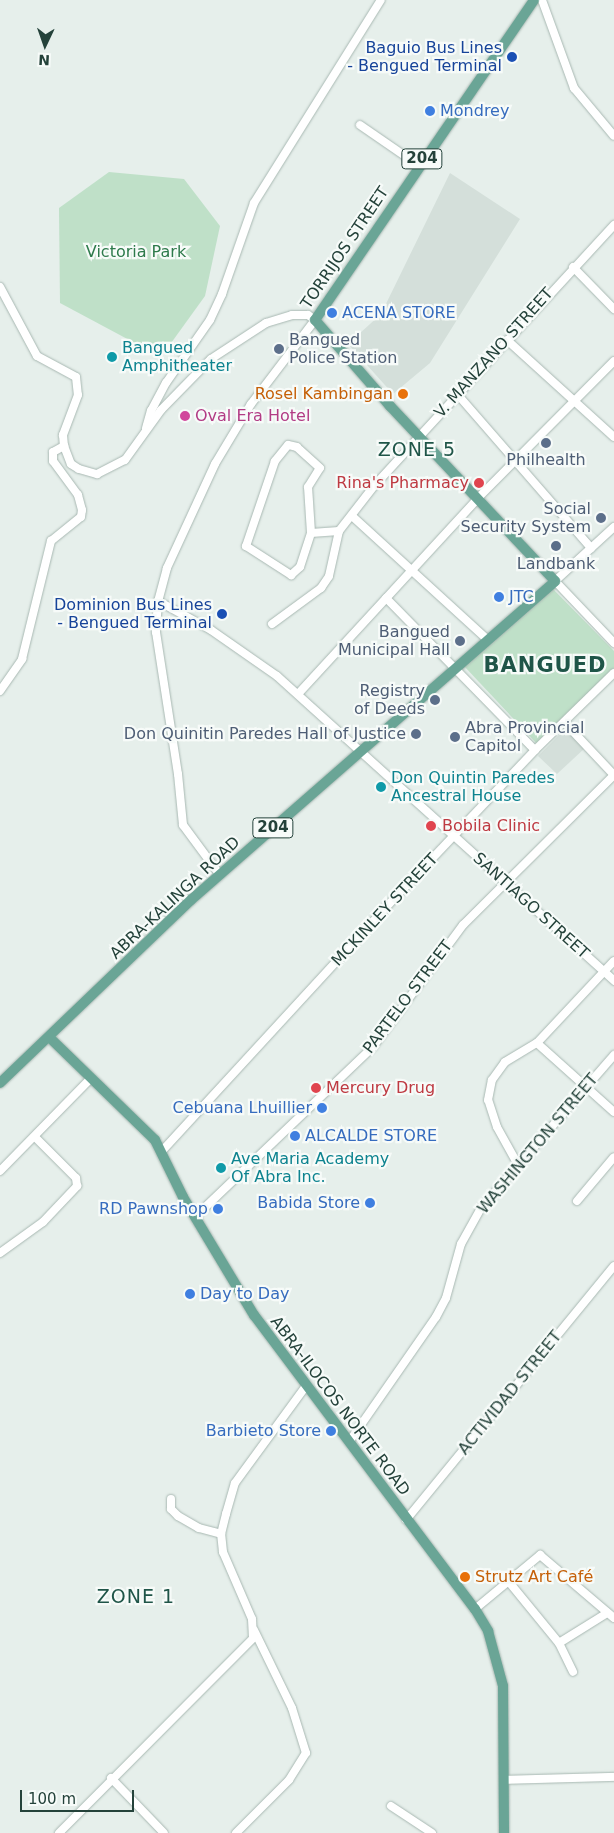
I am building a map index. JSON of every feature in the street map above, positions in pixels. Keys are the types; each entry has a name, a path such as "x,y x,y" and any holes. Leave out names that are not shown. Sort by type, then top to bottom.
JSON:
{"main road":[{"name":"TORRIJOS STREET","path":"315,320 418,165 534,0"},
{"path":"315,320 418,435 554,581"},
{"name":"ABRA-KALINGA ROAD","path":"0,1083 220,875 554,581"},
{"name":"ABRA-ILOCOS NORTE ROAD","path":"49,1037 162,1151 170,1174 197,1215 244,1300 406,1520 475,1609 496,1651 504,1686 504,1833"}],"street":[{"path":"542,0 574,88 614,136"},
{"path":"145,432 151,410 166,383 210,320 222,294 254,203 379,1"},
{"path":"360,125 418,165"},
{"name":"V. MANZANO STREET","path":"339,531 418,435 458,395 573,267 614,225"},
{"path":"573,267 614,309"},
{"path":"0,287 37,356 76,377 78,395 63,435 64,446 71,464 78,469 97,474 125,460 145,432 191,378 240,339 266,323 292,315 308,316 315,320"},
{"name":"TORRIJOS STREET","path":"220,875 183,825 178,774 156,632 158,601 167,568 216,464 251,404 315,320"},
{"path":"507,340 614,437"},
{"path":"298,694 477,499 575,402 614,360"},
{"path":"458,395 517,460 591,548"},
{"path":"288,445 296,447 320,468 308,486 311,534 300,567 290,575 246,546 275,461 288,445"},
{"path":"0,691 22,658 51,541 81,517 81,504 78,495 52,461 53,452 64,446"},
{"path":"352,516 488,640"},
{"path":"614,527 554,581 614,643"},
{"path":"272,624 324,583 331,571 339,531 311,534"},
{"path":"386,598 453,670 535,750"},
{"name":"SANTIAGO STREET","path":"158,601 211,630 298,694 359,752 614,981"},
{"name":"MCKINLEY STREET","path":"162,1151 535,750 614,673"},
{"path":"564,722 614,775"},
{"name":"PARTELO STREET","path":"197,1215 373,1047 444,948 504,882 614,775"},
{"path":"517,1163 497,1127 488,1100 492,1080 506,1062 537,1043 614,961"},
{"path":"537,1043 614,1112"},
{"name":"WASHINGTON STREET","path":"349,1442 436,1317 446,1298 461,1244 481,1208 517,1163 614,1055"},
{"path":"0,1171 90,1079"},
{"path":"0,1254 43,1222 77,1186 76,1178 35,1137"},
{"path":"577,1201 614,1157"},
{"name":"ACTIVIDAD STREET","path":"406,1520 614,1266"},
{"path":"236,1833 289,1780 306,1753 292,1708 254,1630 230,1570 222,1534 235,1483 306,1386"},
{"path":"171,1499 171,1509 178,1516 199,1528 222,1534"},
{"path":"475,1609 540,1555 611,1615 559,1643"},
{"path":"509,1582 559,1643 574,1672"},
{"path":"61,1832 112,1778 253,1638 254,1630"},
{"path":"504,1780 614,1777"},
{"path":"112,1778 164,1833"},
{"path":"391,1806 432,1833"}],"shaded area":[{"path":"450,173 520,219 430,363 393,394 348,344 381,314"},
{"path":"566,728 585,748 557,774 538,756"}],"green space":[{"name":"Victoria Park","path":"109,172 184,179 220,226 205,296 161,357 60,303 59,208"},
{"path":"553,589 614,651 614,668 539,746 464,666"}],"place":[{"name":"Baguio Bus Lines - Bengued Terminal","path":"512,57"},
{"name":"Mondrey","path":"430,111"},
{"name":"ACENA STORE","path":"332,313"},
{"name":"Bangued Police Station","path":"279,349"},
{"name":"Bangued Amphitheater","path":"112,357"},
{"name":"Rosel Kambingan","path":"403,394"},
{"name":"Oval Era Hotel","path":"185,416"},
{"name":"Philhealth","path":"546,443"},
{"name":"Rina's Pharmacy","path":"479,483"},
{"name":"Social Security System","path":"601,518"},
{"name":"Landbank","path":"556,546"},
{"name":"JTC","path":"499,597"},
{"name":"Dominion Bus Lines - Bengued Terminal","path":"222,614"},
{"name":"Bangued Municipal Hall","path":"460,641"},
{"name":"Registry of Deeds","path":"435,700"},
{"name":"Don Quinitin Paredes Hall of Justice","path":"416,734"},
{"name":"Abra Provincial Capitol","path":"455,737"},
{"name":"Don Quintin Paredes Ancestral House","path":"381,787"},
{"name":"Bobila Clinic","path":"431,826"},
{"name":"Mercury Drug","path":"316,1088"},
{"name":"Cebuana Lhuillier","path":"322,1108"},
{"name":"ALCALDE STORE","path":"295,1136"},
{"name":"Ave Maria Academy Of Abra Inc.","path":"221,1168"},
{"name":"Babida Store","path":"370,1203"},
{"name":"RD Pawnshop","path":"218,1209"},
{"name":"Day to Day","path":"190,1294"},
{"name":"Barbieto Store","path":"331,1431"},
{"name":"Strutz Art Café","path":"465,1577"}],"district":[{"name":"ZONE 5","path":"417,450"},
{"name":"BANGUED","path":"545,665"},
{"name":"ZONE 1","path":"136,1597"}]}
